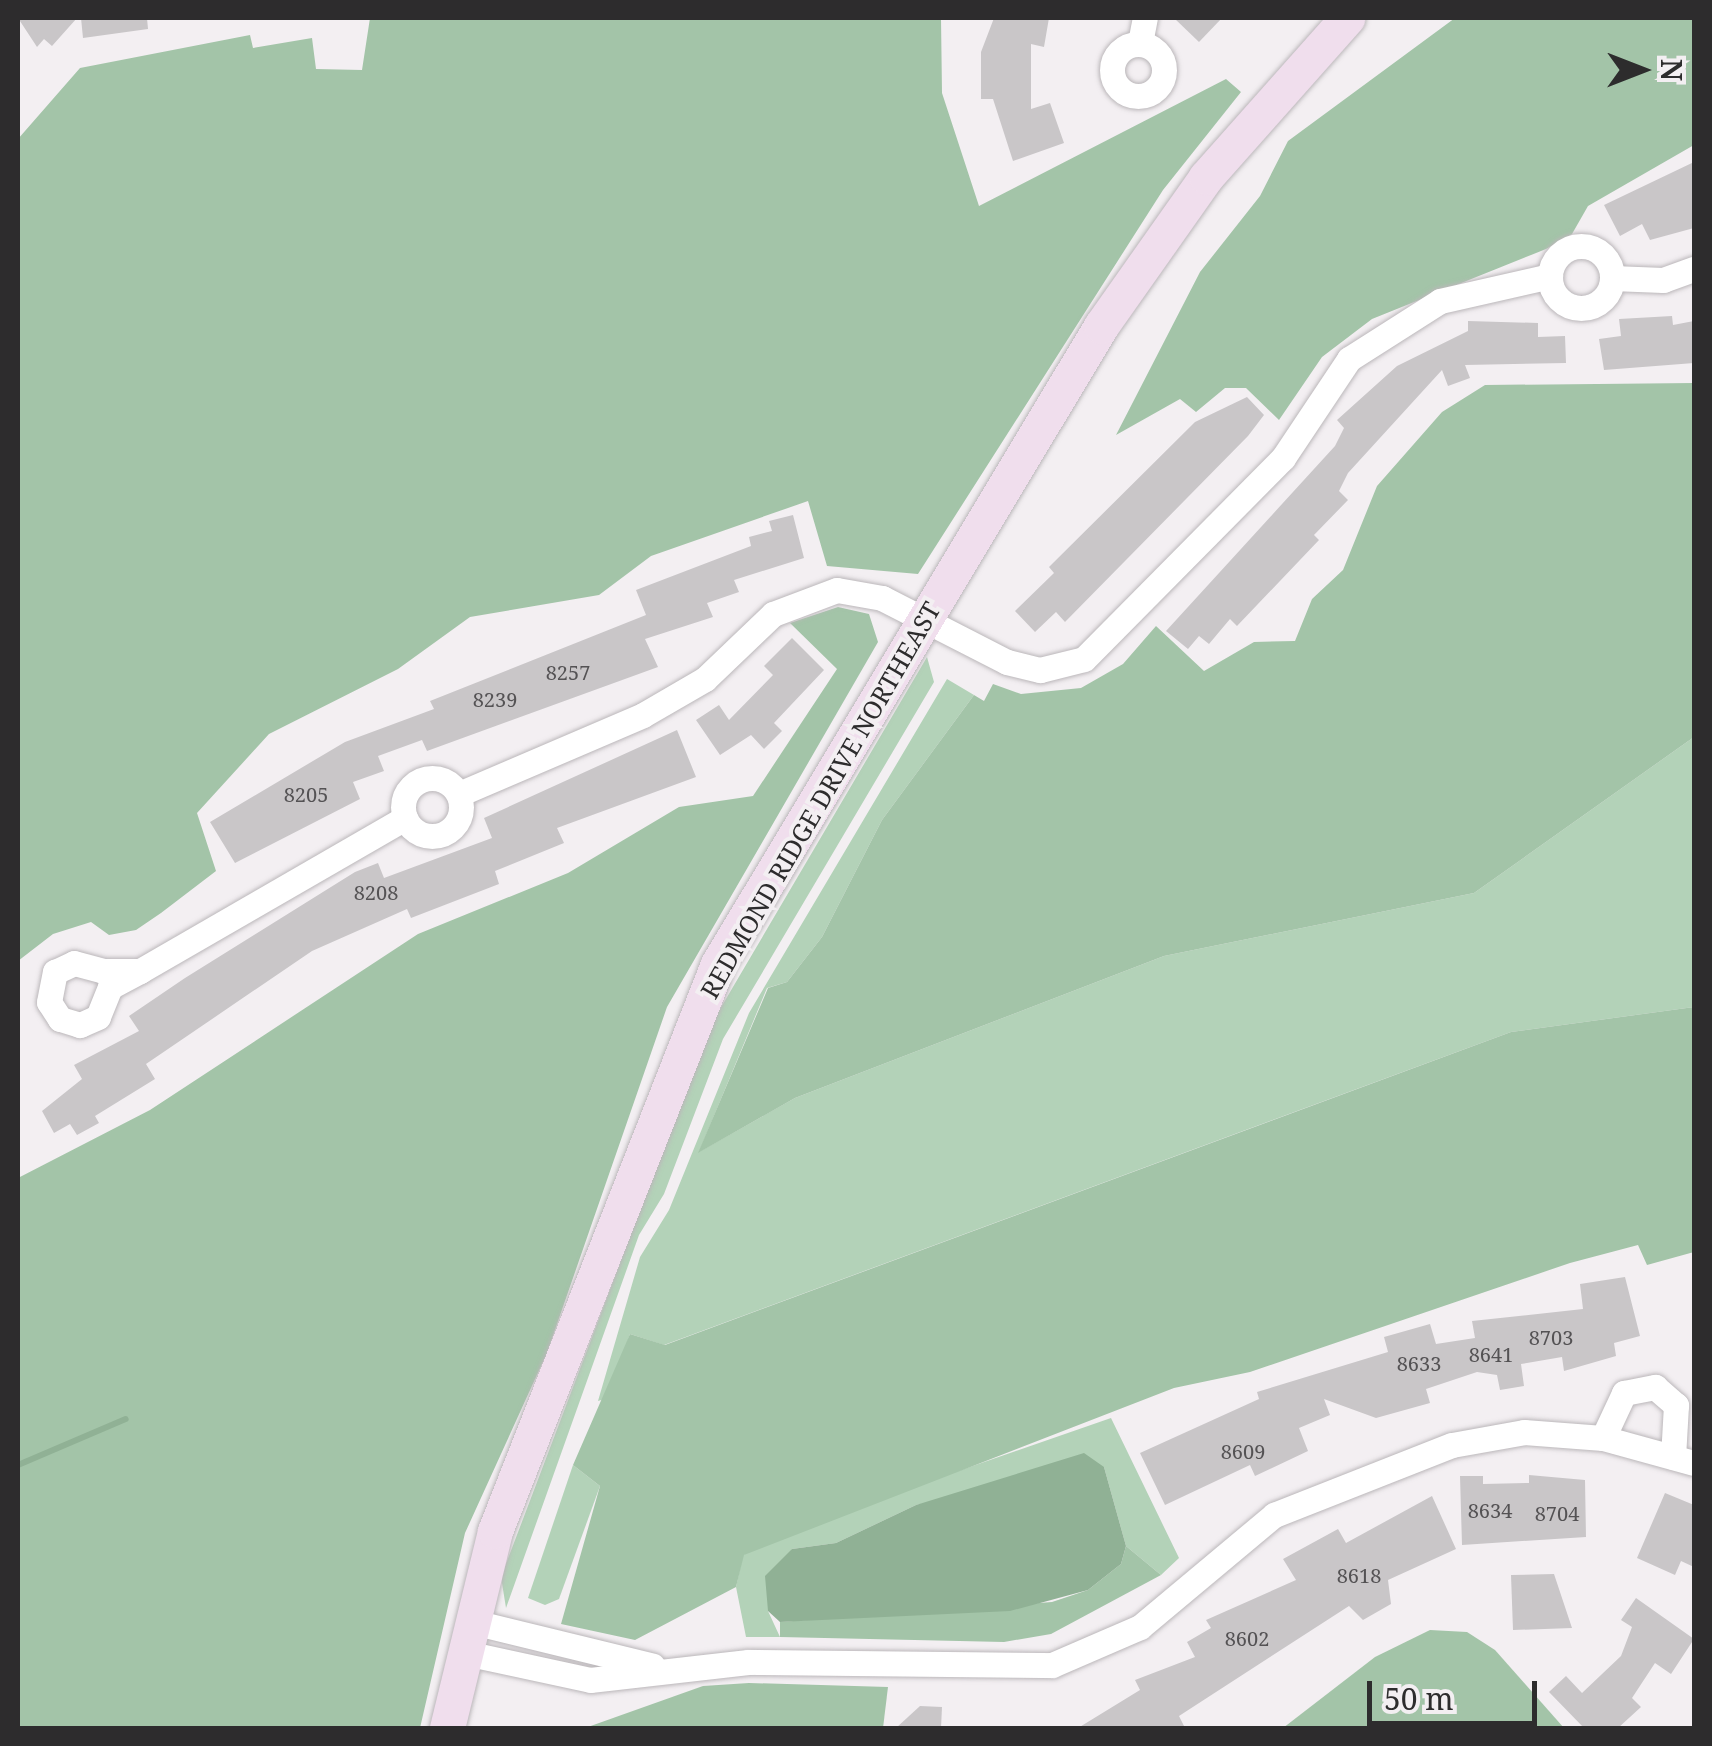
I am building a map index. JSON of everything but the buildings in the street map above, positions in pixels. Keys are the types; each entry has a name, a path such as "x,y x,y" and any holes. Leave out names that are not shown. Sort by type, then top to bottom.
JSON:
{"street":[{"name":"REDMOND RIDGE DRIVE NORTHEAST","path":"448,1728 465,1637 688,1027 924,622 1162,235 1347,18"},
{"path":"1582,246 1602,254 1612,278 1604,298 1584,308 1556,296 1550,276 1556,257 1582,246"},
{"path":"1612,278 1663,280 1694,269"},
{"path":"459,794 678,696 799,598 860,590 924,622 1040,670 1084,659 1283,458 1350,359 1440,301 1550,276"},
{"path":"437,778 459,794 461,814 442,836 422,835 405,818 406,794 419,781 437,778"},
{"path":"140,972 405,818"},
{"path":"465,1637 590,1680 663,1669 1052,1665 1140,1627 1274,1516 1338,1487 1452,1445 1524,1432 1603,1438 1684,1460 1676,1405 1655,1388 1624,1393 1603,1438"}],"shaded area":[{"path":"370,18 941,18 942,93 979,206 1226,79 1241,92 1163,190 918,574 827,566 808,501 651,556 599,595 470,617 398,669 269,734 197,813 216,871 161,913 136,930 109,935 91,922 53,934 18,961 18,139 80,68 250,35 253,48 312,38 316,69 362,70"},
{"path":"1455,18 1694,18 1694,145 1588,206 1572,234 1546,249 1372,319 1322,357 1279,420 1246,388 1225,388 1196,412 1180,399 1116,435 1200,272 1260,196 1288,141"},
{"path":"1694,383 1694,737 1474,893 1164,956 795,1098 698,1153 768,988 787,982 822,937 882,820 974,695 984,701 993,684 1021,694 1081,688 1123,664 1156,626 1204,671 1254,642 1295,641 1312,599 1343,570 1377,486 1442,412 1485,385"},
{"path":"838,607 869,614 878,642 667,1007 547,1353 465,1533 420,1728 18,1728 18,1178 150,1110 418,934 568,873 679,807 753,796 837,669 790,623"},
{"path":"927,657 934,682 723,1039 664,1194 639,1235 506,1608 501,1577 710,1026"},
{"path":"947,679 974,695 882,820 822,937 787,982 767,988 699,1152 795,1098 1164,956 1474,893 1694,737 1694,1007 1511,1032 664,1345 630,1334 608,1398 598,1401 640,1257 669,1210 749,1013"},
{"path":"1694,1007 1694,1252 1647,1265 1638,1245 1570,1263 1250,1372 1174,1388 744,1555 736,1587 635,1640 561,1624 600,1486 573,1465 630,1334 665,1345 1511,1032"},
{"path":"1111,1418 1179,1558 1161,1575 1126,1546 1104,1467 916,1505 836,1543 792,1549 768,1611 780,1637 746,1637 736,1587 743,1555 823,1518"},
{"path":"1084,1453 1104,1467 1126,1546 1121,1564 1088,1590 1010,1611 780,1622 768,1611 765,1576 792,1549 836,1543 916,1505"},
{"path":"573,1465 600,1486 559,1599 545,1605 528,1598"},
{"path":"1126,1546 1161,1575 1051,1634 1004,1642 780,1637 780,1622 1052,1602 1088,1590 1121,1564"},
{"path":"1430,1630 1467,1632 1495,1650 1564,1728 1283,1728 1375,1657"},
{"path":"749,1683 888,1687 883,1728 585,1728 703,1686"}],"waterway":[{"path":"18,1465 126,1419"}]}
